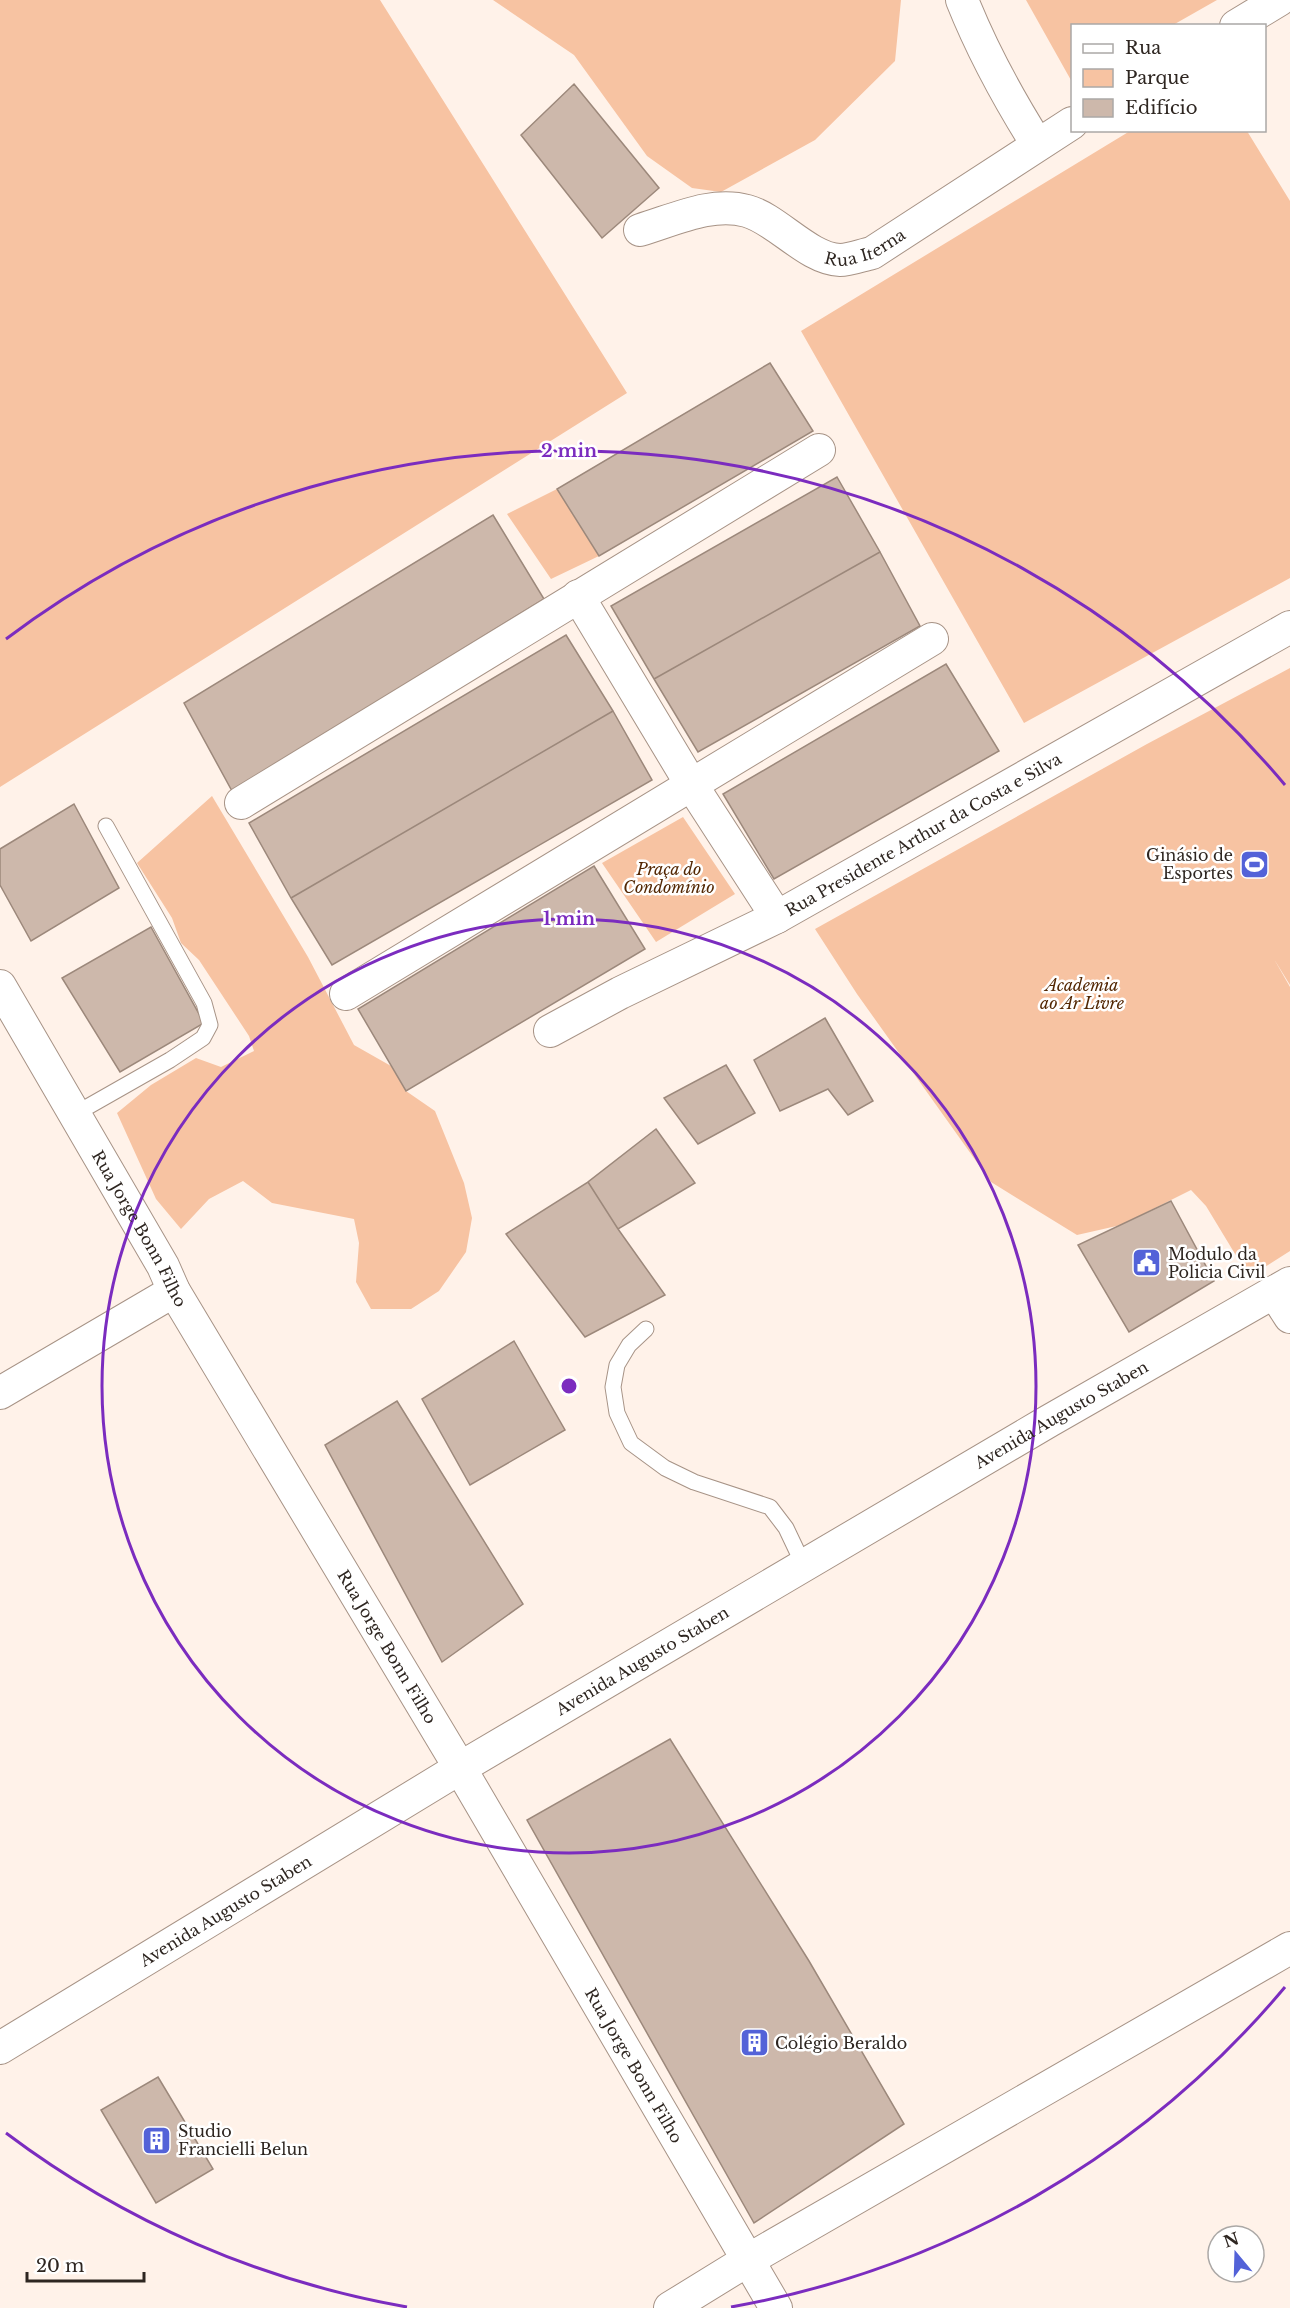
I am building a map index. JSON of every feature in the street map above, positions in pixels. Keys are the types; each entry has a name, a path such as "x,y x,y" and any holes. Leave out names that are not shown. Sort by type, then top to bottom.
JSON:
{"street":[{"path":"962,0 1003,86 1038,144"},
{"path":"1239,24 1279,0"},
{"name":"Rua Iterna","path":"640,230 706,210 726,207 749,211 813,251 840,260 872,253 1071,124"},
{"path":"241,803 819,450"},
{"path":"578,596 691,784 777,917"},
{"name":"Rua Presidente Arthur da Costa e Silva","path":"550,1031 620,993 777,917 1290,627"},
{"path":"346,994 932,639"},
{"name":"Rua Jorge Bonn Filho","path":"0,986 163,1266 174,1291 460,1768 776,2308"},
{"path":"0,1393 174,1291"},
{"name":"Avenida Augusto Staben","path":"0,2048 460,1768 804,1566 1285,1297"},
{"path":"670,2308 748,2260 1290,1948"}],"lane":[{"path":"75,1114 187,1049 203,1038 210,1025 204,1003 106,826"},
{"path":"646,1329 629,1345 617,1365 613,1387 617,1413 631,1443 665,1468 694,1482 770,1507 786,1528 804,1566"}],"green space":[{"path":"0,0 380,0 627,393 0,787"},
{"path":"493,0 901,0 895,61 815,140 721,192 692,188 647,156 574,55"},
{"path":"1026,0 1217,0 1175,24 1071,24 1071,80"},
{"path":"1128,132 1248,132 1290,201 1290,578 1024,723 801,331"},
{"path":"557,489 599,556 551,579 507,514"},
{"name":"Academia ao Ar Livre","path":"1290,668 1290,985 1274,959 1290,987 1290,1251 1249,1277 1206,1206 1191,1190 1121,1225 1077,1235 991,1182 857,994 815,929 1147,744"},
{"path":"212,796 308,957 354,1045 391,1066 406,1091 435,1111 464,1183 472,1218 466,1252 439,1291 411,1309 371,1309 356,1282 359,1243 354,1219 272,1203 243,1181 209,1199 181,1229 156,1199 117,1113 151,1085 196,1058 221,1067 254,1051 249,1036 199,960 181,943 172,918 137,863"},
{"name":"Praça do Condomínio","path":"683,817 735,894 656,942 602,863"}],"building":[{"path":"574,84 659,188 602,238 521,135"},
{"path":"770,363 813,431 599,556 557,489"},
{"path":"837,477 880,552 654,679 611,606"},
{"path":"493,515 544,599 232,791 184,703"},
{"path":"880,552 920,626 698,752 654,679"},
{"path":"566,635 613,711 291,898 249,823"},
{"path":"946,664 999,751 774,879 723,794"},
{"path":"613,711 652,780 332,965 291,898"},
{"path":"74,804 119,888 31,941 0,885 0,849"},
{"path":"594,866 645,949 406,1091 358,1009"},
{"path":"151,927 204,1023 120,1072 62,978"},
{"path":"825,1018 873,1101 848,1115 828,1089 780,1111 754,1060"},
{"path":"726,1065 755,1113 698,1144 664,1098"},
{"path":"656,1129 695,1183 618,1229 588,1182"},
{"path":"588,1182 665,1295 585,1337 506,1234"},
{"name":"Modulo da Policia Civil","path":"1171,1201 1214,1281 1129,1332 1078,1245"},
{"path":"514,1341 565,1430 470,1485 422,1399"},
{"path":"397,1401 523,1604 442,1662 325,1445"},
{"name":"Colégio Beraldo","path":"670,1739 809,1961 904,2124 754,2223 527,1820"},
{"name":"Studio Francielli Belun","path":"158,2077 213,2169 156,2203 101,2110"}],"place":[{"name":"Ginásio de Esportes","path":"1254,864"},
{"name":"Modulo da Policia Civil","path":"1147,1263"},
{"name":"Colégio Beraldo","path":"754,2043"},
{"name":"Studio Francielli Belun","path":"157,2140"}]}
